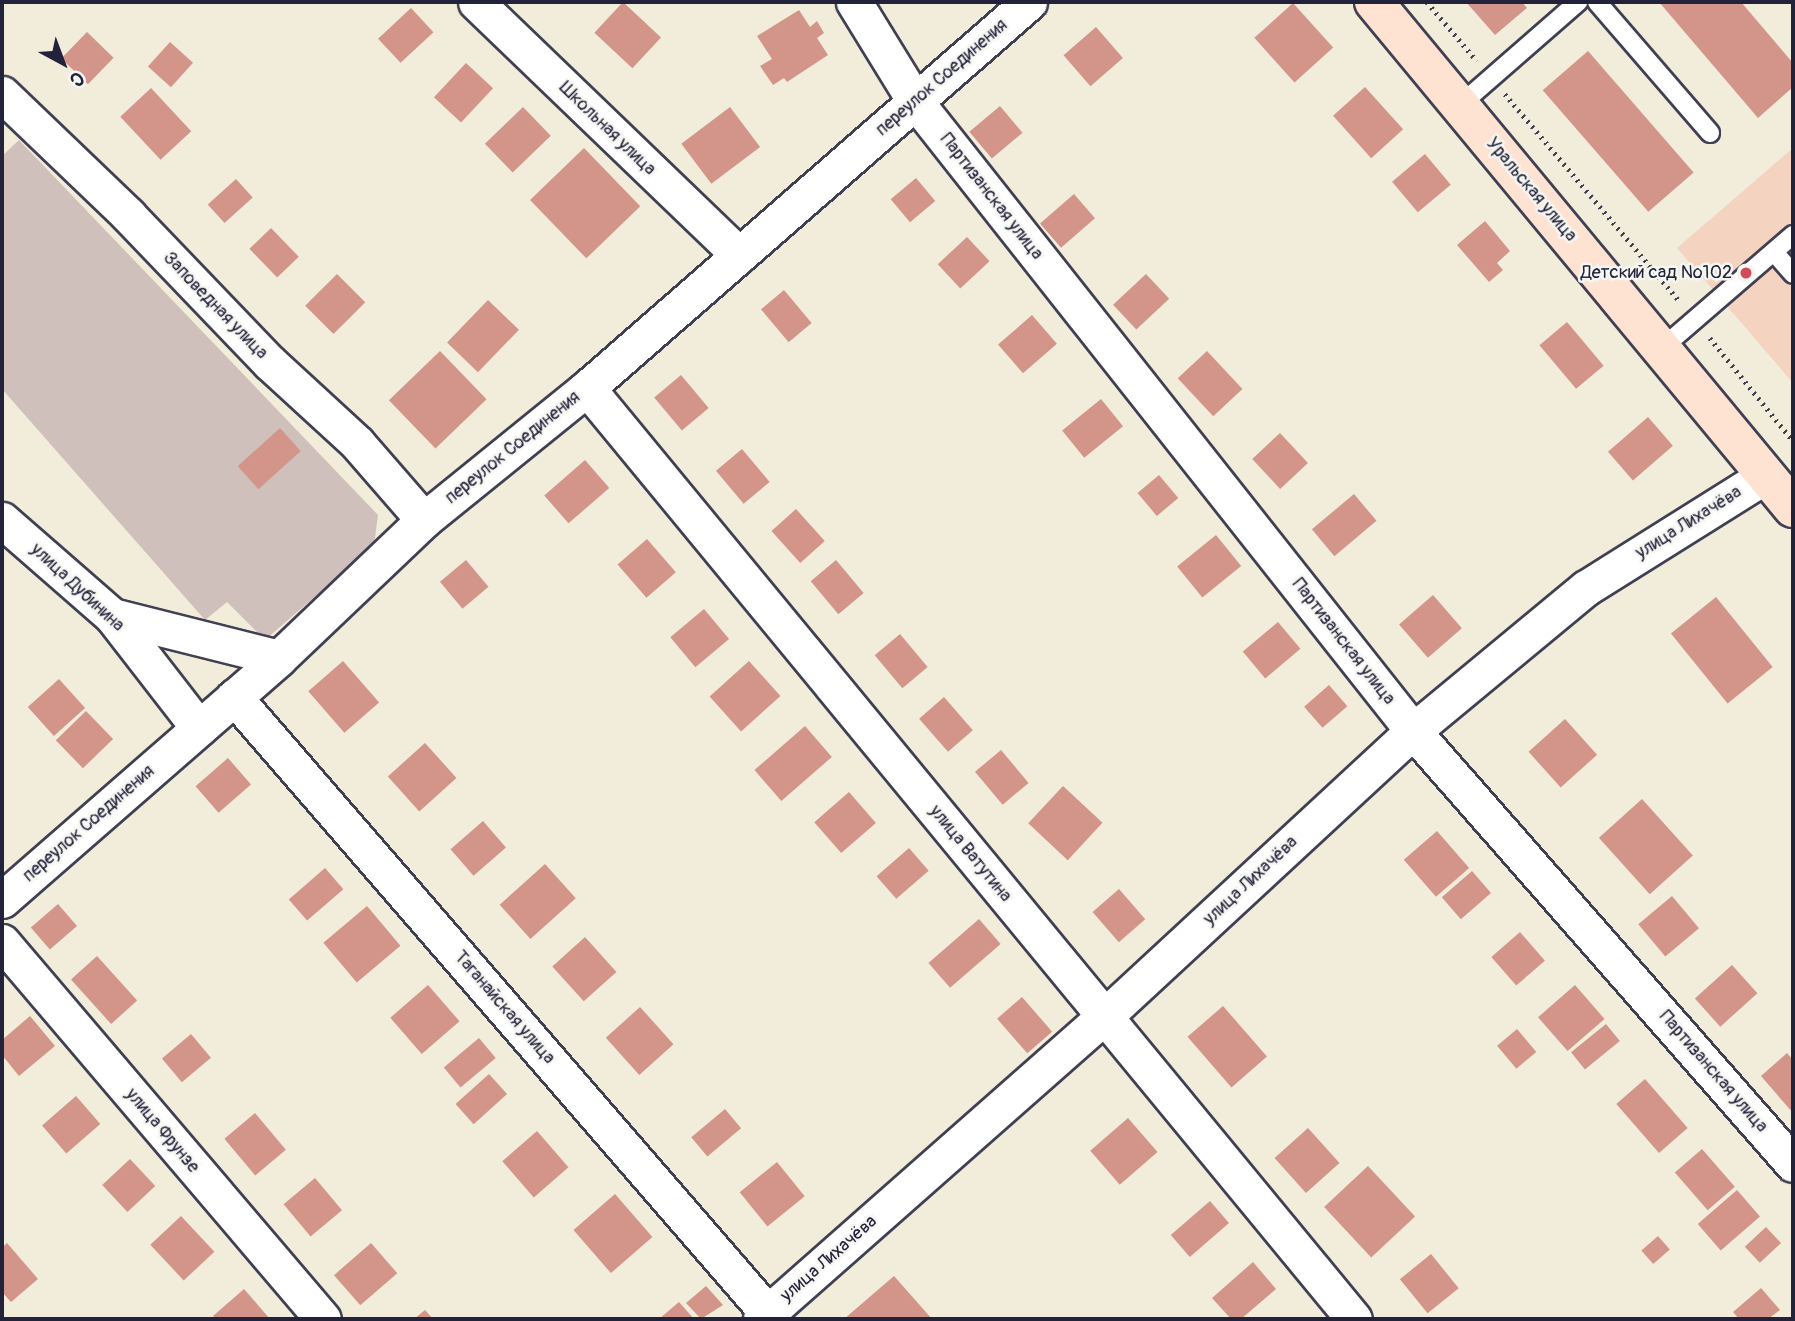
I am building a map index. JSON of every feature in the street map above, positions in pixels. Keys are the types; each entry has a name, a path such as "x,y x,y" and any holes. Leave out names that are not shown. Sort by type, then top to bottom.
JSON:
{"street":[{"name":"Школьная улица","path":"476,2 739,255"},
{"name":"Партизанская улица","path":"854,2 915,101 1413,731 1793,1164"},
{"name":"переулок Соединения","path":"2,900 279,658 424,520 587,388 1029,2"},
{"name":"Уральская улица","path":"1374,2 1793,508"},
{"name":"Заповедная улица","path":"2,94 128,215 269,362 357,443 424,520"},
{"name":"улица Ватутина","path":"587,388 1354,1319"},
{"name":"улица Лихачёва","path":"767,1317 1104,1017 1413,731 1586,588 1766,475"},
{"name":"улица Дубинина","path":"2,520 112,616 199,728"},
{"path":"112,616 279,658"},
{"name":"Таганайская улица","path":"234,696 767,1317"},
{"name":"улица Фрунзе","path":"2,942 323,1319"}],"lane":[{"path":"1460,105 1578,2"},
{"path":"1597,2 1710,133"},
{"path":"1662,348 1793,235"},
{"path":"1774,252 1793,274"}],"path":[{"path":"1427,2 1793,440"}],"shaded area":[{"path":"19,140 378,515 374,545 265,640 227,602 205,620 2,389 2,156"},
{"name":"Детский сад №102","path":"1793,148 1793,383 1677,248"}],"building":[{"path":"623,2 661,37 632,68 594,33"},
{"path":"1466,2 1522,2 1527,8 1495,35"},
{"path":"1659,2 1741,2 1793,63 1793,87 1758,118"},
{"path":"1293,3 1333,48 1295,82 1254,38"},
{"path":"411,8 434,32 401,63 378,39"},
{"path":"799,10 810,27 817,21 824,33 817,38 828,55 787,82 784,78 773,85 760,66 772,59 757,36"},
{"path":"1096,27 1123,58 1090,86 1064,55"},
{"path":"87,32 114,58 88,84 61,59"},
{"path":"170,42 193,63 171,87 148,67"},
{"path":"1588,51 1694,173 1648,212 1543,90"},
{"path":"466,63 493,88 461,123 434,97"},
{"path":"1365,87 1403,129 1371,158 1333,116"},
{"path":"151,88 191,131 161,160 120,117"},
{"path":"1000,106 1022,133 992,159 969,132"},
{"path":"523,107 551,136 513,173 485,144"},
{"path":"730,107 760,147 711,184 681,144"},
{"path":"584,148 640,206 586,258 530,200"},
{"path":"1425,154 1451,185 1418,212 1392,182"},
{"path":"916,178 935,201 910,222 891,199"},
{"path":"236,179 253,198 224,223 208,204"},
{"path":"1074,194 1095,218 1061,248 1040,224"},
{"path":"1485,221 1510,251 1497,263 1503,270 1489,282 1457,245"},
{"path":"271,228 299,257 277,278 249,249"},
{"path":"967,237 990,261 960,288 938,264"},
{"path":"337,274 365,302 333,334 305,306"},
{"path":"1146,274 1169,299 1136,330 1113,305"},
{"path":"784,290 812,323 789,342 761,309"},
{"path":"488,300 519,330 478,372 447,342"},
{"path":"1032,315 1057,344 1023,373 998,345"},
{"path":"1567,322 1604,366 1576,389 1539,345"},
{"path":"440,351 487,399 435,449 389,400"},
{"path":"1207,351 1242,389 1213,416 1178,378"},
{"path":"681,375 709,408 682,430 654,397"},
{"path":"1101,399 1123,426 1084,458 1062,430"},
{"path":"1648,417 1673,446 1633,480 1608,452"},
{"path":"280,428 301,451 258,489 238,466"},
{"path":"1280,433 1308,463 1280,489 1252,459"},
{"path":"742,449 770,482 744,504 716,471"},
{"path":"585,460 609,488 569,523 544,495"},
{"path":"1159,475 1178,498 1157,516 1138,493"},
{"path":"1354,494 1376,521 1334,556 1312,529"},
{"path":"796,509 825,541 800,563 771,531"},
{"path":"1216,535 1241,566 1202,598 1177,566"},
{"path":"647,539 676,572 646,598 618,565"},
{"path":"466,560 488,587 462,609 440,582"},
{"path":"836,560 864,593 838,614 811,581"},
{"path":"1433,595 1462,628 1428,658 1399,625"},
{"path":"1716,597 1773,667 1728,703 1671,634"},
{"path":"704,609 729,639 695,667 670,637"},
{"path":"1278,622 1300,649 1265,678 1243,652"},
{"path":"900,634 928,667 902,688 875,655"},
{"path":"343,661 379,703 344,733 308,691"},
{"path":"749,661 780,696 741,731 710,696"},
{"path":"59,679 85,708 54,736 28,707"},
{"path":"1329,685 1347,706 1322,728 1304,707"},
{"path":"944,697 973,730 948,752 919,719"},
{"path":"86,711 113,739 83,768 56,740"},
{"path":"1565,719 1597,755 1561,787 1529,752"},
{"path":"805,726 832,757 781,801 754,770"},
{"path":"425,743 456,778 419,811 388,776"},
{"path":"1001,750 1029,783 1003,805 975,772"},
{"path":"228,758 251,784 219,813 196,786"},
{"path":"1063,786 1102,823 1068,860 1028,823"},
{"path":"849,792 876,823 841,853 814,822"},
{"path":"1642,799 1693,855 1650,894 1599,838"},
{"path":"483,821 506,847 474,876 451,849"},
{"path":"1437,831 1469,868 1436,897 1404,860"},
{"path":"909,848 929,871 896,899 877,876"},
{"path":"545,864 576,898 530,939 500,905"},
{"path":"325,868 343,889 307,921 289,899"},
{"path":"1472,871 1491,893 1461,919 1442,897"},
{"path":"1119,889 1145,919 1119,942 1093,912"},
{"path":"1672,896 1699,928 1665,956 1638,924"},
{"path":"58,904 77,926 50,950 31,928"},
{"path":"367,906 400,946 357,982 323,943"},
{"path":"979,919 1001,944 950,988 928,963"},
{"path":"1520,932 1545,961 1516,986 1491,957"},
{"path":"585,937 616,972 584,1001 552,966"},
{"path":"97,956 137,1001 111,1024 71,979"},
{"path":"1732,965 1757,993 1720,1027 1695,998"},
{"path":"428,985 459,1021 422,1054 390,1018"},
{"path":"1575,985 1605,1019 1568,1051 1538,1017"},
{"path":"1022,997 1052,1032 1027,1053 997,1019"},
{"path":"1223,1006 1267,1057 1231,1087 1188,1037"},
{"path":"640,1007 673,1044 639,1075 606,1038"},
{"path":"30,1016 55,1046 19,1076 2,1055 2,1040"},
{"path":"1606,1024 1620,1041 1585,1069 1571,1052"},
{"path":"1517,1029 1536,1052 1516,1069 1497,1046"},
{"path":"191,1034 211,1058 182,1082 162,1058"},
{"path":"479,1038 496,1058 460,1087 444,1068"},
{"path":"1787,1053 1793,1060 1793,1113 1761,1076"},
{"path":"489,1074 507,1094 474,1124 456,1104"},
{"path":"1645,1079 1688,1128 1659,1153 1616,1104"},
{"path":"76,1096 100,1124 66,1153 42,1126"},
{"path":"725,1109 741,1128 707,1156 691,1137"},
{"path":"255,1113 286,1150 255,1175 224,1139"},
{"path":"1128,1118 1158,1152 1120,1185 1090,1151"},
{"path":"1308,1128 1339,1163 1306,1193 1275,1158"},
{"path":"537,1131 568,1167 534,1197 502,1161"},
{"path":"1702,1149 1735,1187 1708,1210 1675,1173"},
{"path":"130,1159 155,1186 127,1212 102,1185"},
{"path":"777,1162 805,1196 767,1226 740,1192"},
{"path":"1368,1166 1415,1216 1371,1257 1324,1207"},
{"path":"315,1178 342,1210 311,1237 284,1204"},
{"path":"1737,1190 1760,1216 1721,1251 1698,1224"},
{"path":"615,1194 652,1237 611,1273 573,1230"},
{"path":"1210,1201 1229,1223 1190,1257 1171,1235"},
{"path":"181,1216 214,1252 184,1280 150,1245"},
{"path":"1766,1227 1781,1243 1760,1263 1745,1247"},
{"path":"1658,1236 1670,1250 1653,1264 1641,1250"},
{"path":"7,1243 38,1279 11,1302 2,1292 2,1248"},
{"path":"371,1243 397,1273 360,1305 334,1275"},
{"path":"1431,1254 1459,1288 1428,1313 1400,1279"},
{"path":"1253,1262 1276,1289 1241,1319 1231,1319 1212,1298"},
{"path":"894,1276 932,1319 844,1319"},
{"path":"706,1286 723,1305 701,1319 686,1303"},
{"path":"1761,1288 1780,1310 1768,1319 1739,1319 1733,1312"},
{"path":"244,1289 270,1319 215,1319 213,1316"},
{"path":"679,1302 694,1319 659,1319"},
{"path":"425,1310 433,1319 414,1319"}],"place":[{"name":"Детский сад №102","path":"1746,273"}]}
